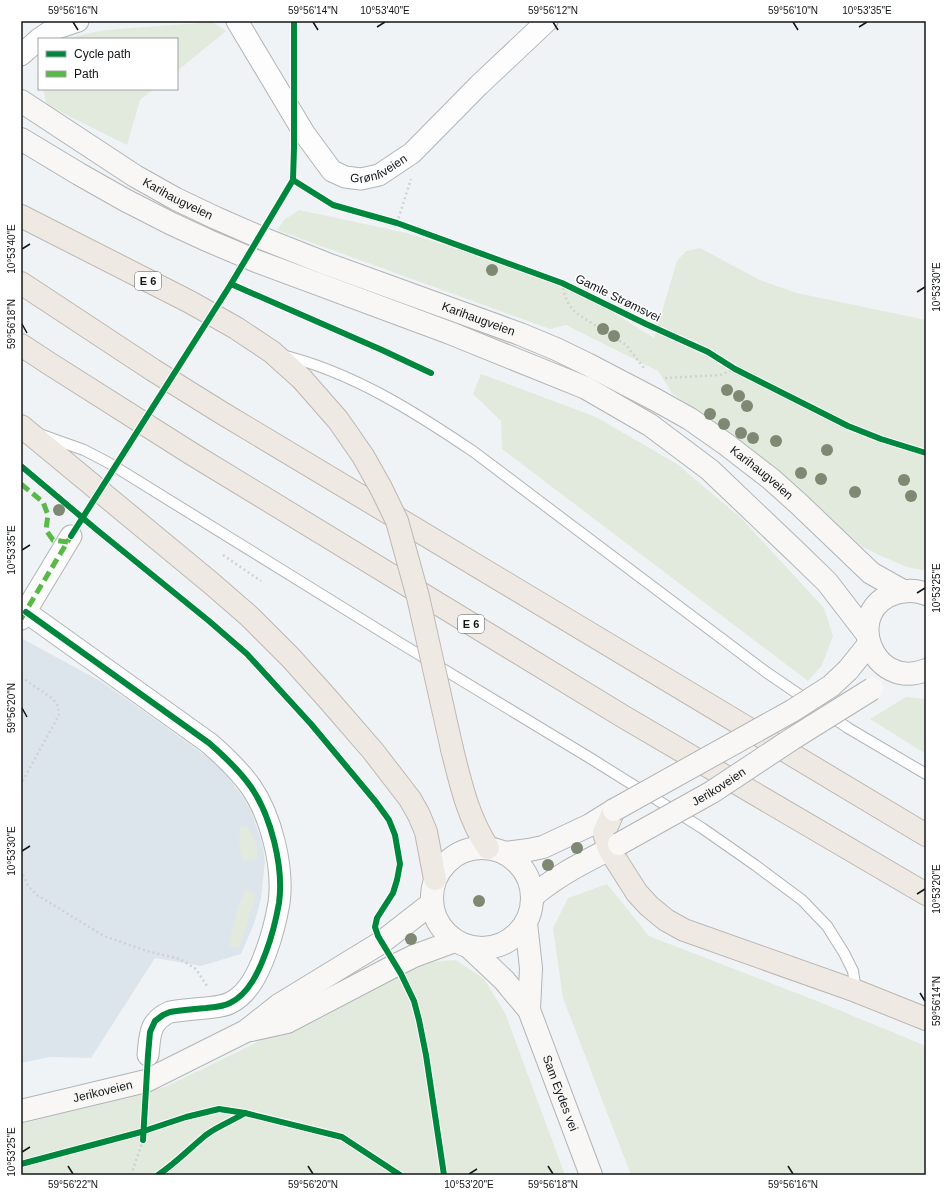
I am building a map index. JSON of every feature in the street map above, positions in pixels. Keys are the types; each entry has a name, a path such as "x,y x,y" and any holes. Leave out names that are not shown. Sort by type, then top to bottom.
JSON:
{"highway":[{"name":"E 6","path":"21,216 190,302 236,328 272,352 302,379 338,420 363,456 397,521 418,597 452,750 466,801 471,816 482,838 496,850"},
{"path":"21,283 153,370 222,413 926,835"},
{"name":"E 6","path":"21,345 205,462 617,713 926,894"},
{"path":"23,428 211,583 249,616 291,658 368,746 410,799 426,832 435,879"},
{"path":"614,810 605,838 636,893 666,920 684,930 856,991 926,1019"}],"main road":[{"name":"Karihaugveien","path":"21,101 135,176 176,199 216,218 327,264 520,334 587,364 656,400 690,419 771,479 871,573 903,591"},
{"name":"Karihaugveien","path":"21,139 125,200 209,241 256,262 450,333 586,388 650,425 710,470 806,561 827,582 868,639"},
{"path":"904,674 894,672 878,661 873,653 868,639 868,622 873,610 881,601 891,594 903,591 914,591 926,594"},
{"path":"614,810 792,712 831,686 848,670 868,639"},
{"name":"Jerikoveien","path":"496,850 515,861 524,871 530,883 532,897 526,923 518,933 507,941 495,946 482,948 462,944 446,934 439,924 434,914 431,895 435,879 441,869 458,853 470,849 529,850 605,838 712,792 792,739 872,689 904,674 914,674 926,670"},
{"name":"Jerikoveien","path":"532,897 605,838"},
{"name":"Jerikoveien","path":"21,1111 146,1081 246,1031 279,1005 382,942 432,903"},
{"name":"Sam Eydes vei","path":"526,923 531,968 530,1010"},
{"name":"Jerikoveien","path":"246,1031 287,1022 414,956 462,944"},
{"name":"Sam Eydes vei","path":"462,944 504,980 530,1010 591,1175"}],"street":[{"path":"40,38 54,29 78,21"},
{"name":"Grønliveien","path":"237,21 304,133 332,171 345,177 361,179 379,175 412,153 479,85 547,21"},
{"path":"21,55 38,40"},
{"path":"71,536 23,615 209,743 233,765 250,786 260,803 271,828 280,871 279,901 274,930 261,966 248,988 238,998 219,1007 170,1012 163,1015 155,1021 150,1032 148,1055"}],"lane":[{"path":"272,352 300,359 328,369 376,392 430,423 480,457 766,672 848,728 926,774"},
{"path":"23,428 84,450 109,462 395,640 590,758 702,828 802,900 827,926 844,953 853,971 856,991"}],"path":[{"path":"397,223 410,184 413,166 412,153"},
{"path":"390,221 404,225"},
{"path":"559,281 569,306 576,313 626,345 644,368"},
{"path":"728,364 742,372"},
{"path":"663,378 720,375 735,369"},
{"path":"21,677 53,699 58,706 59,715 21,784"},
{"path":"21,870 28,886 37,895 104,936 147,951 180,959 196,969 219,1007"},
{"path":"131,1175 143,1140"}],"shaded area":[{"path":"213,22 226,31 178,70 178,38 73,38 76,36 105,30"},
{"path":"43,90 153,90 140,100 127,145 47,105"},
{"path":"299,210 407,233 564,282 654,338 677,261 686,251 700,248 760,280 797,293 926,320 926,571 907,567 861,546 777,470 672,393 658,371 566,325 550,329 277,230 284,220"},
{"path":"481,374 596,417 677,464 741,518 824,608 833,636 822,665 808,681 502,449 501,421 473,394"},
{"path":"21,638 102,682 214,762 225,773 245,800 252,813 263,846 265,862 261,899 254,924 241,954 201,966 155,958 91,1058 50,1057 21,1063"},
{"path":"906,697 926,699 926,754 870,719"},
{"path":"247,826 256,842 258,858 243,861 239,846 240,828"},
{"path":"607,884 649,936 817,1001 926,1046 926,1175 631,1175 563,998 553,928 568,898"},
{"path":"245,890 256,894 239,948 228,945 237,910"},
{"path":"456,960 484,979 505,1013 565,1175 21,1175 21,1124 165,1087 365,990 429,962"}],"marked path":[{"path":"21,484 43,502 48,515 46,530 53,540 68,542"},
{"path":"21,619 71,536"}],"cycle path":[{"path":"71,536 231,284 293,180 294,21"},
{"name":"Gamle Strømsvei","path":"293,180 333,205 397,223 562,283 708,352 735,369 848,426 881,439 926,453"},
{"path":"231,284 431,373"},
{"path":"21,466 247,654 311,724 376,802 389,820 395,835 400,864 393,893 377,918 375,927 378,936 401,974 414,1001 426,1055 444,1175"},
{"path":"26,612 209,743 220,753 251,787 258,799 265,812 278,858 280,889 274,928 260,967 248,988 243,994 230,1003 218,1007 170,1012 155,1021 150,1032 143,1140"},
{"path":"21,1164 141,1132 186,1117 219,1109 245,1113 342,1137 400,1175"},
{"path":"158,1175 206,1135 245,1113"}]}
